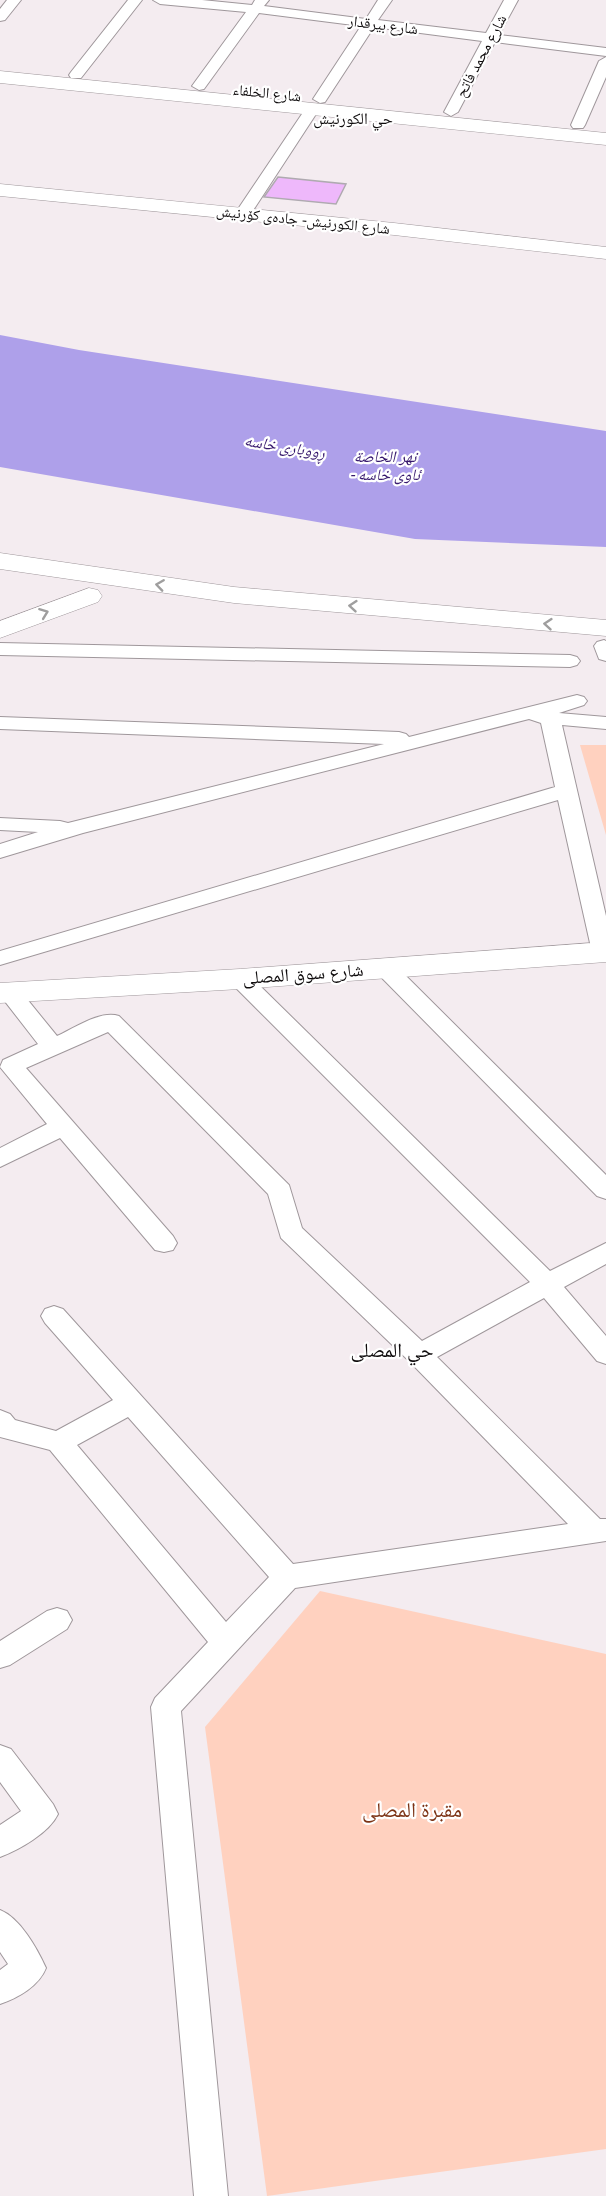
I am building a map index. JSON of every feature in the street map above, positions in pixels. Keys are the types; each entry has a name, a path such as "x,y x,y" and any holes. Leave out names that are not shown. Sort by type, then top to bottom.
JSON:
{"street":[{"path":"0,17 14,0"},
{"path":"75,75 135,0"},
{"name":"شارع بيرقدار","path":"160,0 259,4 369,23 606,52"},
{"path":"242,215 385,0"},
{"name":"شارع محمد فاتح","path":"451,112 511,0"},
{"path":"198,86 259,4"},
{"path":"578,125 606,61"},
{"name":"شارع الخلفاء","path":"0,67 198,86 259,98"},
{"path":"0,77 259,98 606,140"},
{"name":"شارع الخلفاء","path":"316,104 451,112 606,129"},
{"name":"شارع الكورنيش - جادەی کۆرنیش","path":"0,190 242,215 507,248 606,253"},
{"name":"شارع الكورنيش - جادەی کۆرنیش","path":"0,204 462,243"},
{"name":"شارع الكورنيش - جادەی کۆرنیش","path":"507,248 606,266"},
{"path":"0,561 234,595 606,644"},
{"path":"0,582 225,616 569,652"},
{"path":"0,630 89,596"},
{"path":"0,649 569,652 606,644"},
{"path":"569,652 579,711"},
{"path":"0,851 75,828 517,716 579,711 606,723"},
{"path":"549,713 605,952"},
{"path":"0,723 427,739"},
{"path":"0,958 566,791"},
{"path":"0,824 75,828"},
{"name":"شارع سوق المصلى","path":"5,993 240,979 605,952"},
{"path":"386,969 606,1190"},
{"path":"240,979 548,1284 606,1354"},
{"path":"5,993 53,1047"},
{"path":"164,1243 11,1066 111,1021 280,1191 290,1232 600,1531"},
{"path":"0,1158 63,1127"},
{"path":"419,1355 606,1252"},
{"path":"54,1317 287,1577"},
{"path":"59,1442 131,1402"},
{"path":"2,1427 59,1442 226,1643"},
{"path":"211,2196 165,1707 287,1577 600,1531"},
{"path":"0,1656 57,1620"},
{"path":"0,1758 42,1814 0,1842"},
{"path":"0,1925 30,1968 0,1989"}],"green space":[{"path":"580,745 606,745 606,835"},
{"name":"مقبرة المصلى","path":"320,1591 606,1654 606,2149 267,2196 205,1727"}],"water":[{"name":"نهر الخاصة - ئاوی خاسە","path":"0,335 79,350 606,431 606,547 415,539 0,467"}],"building":[{"path":"278,177 346,184 336,204 264,197"}],"district":[{"name":"حي الكورنيش","path":"353,118"},
{"name":"حي المصلى","path":"392,1350"}],"water label":[{"name":"ڕووباری خاسە","path":"285,446"}]}
